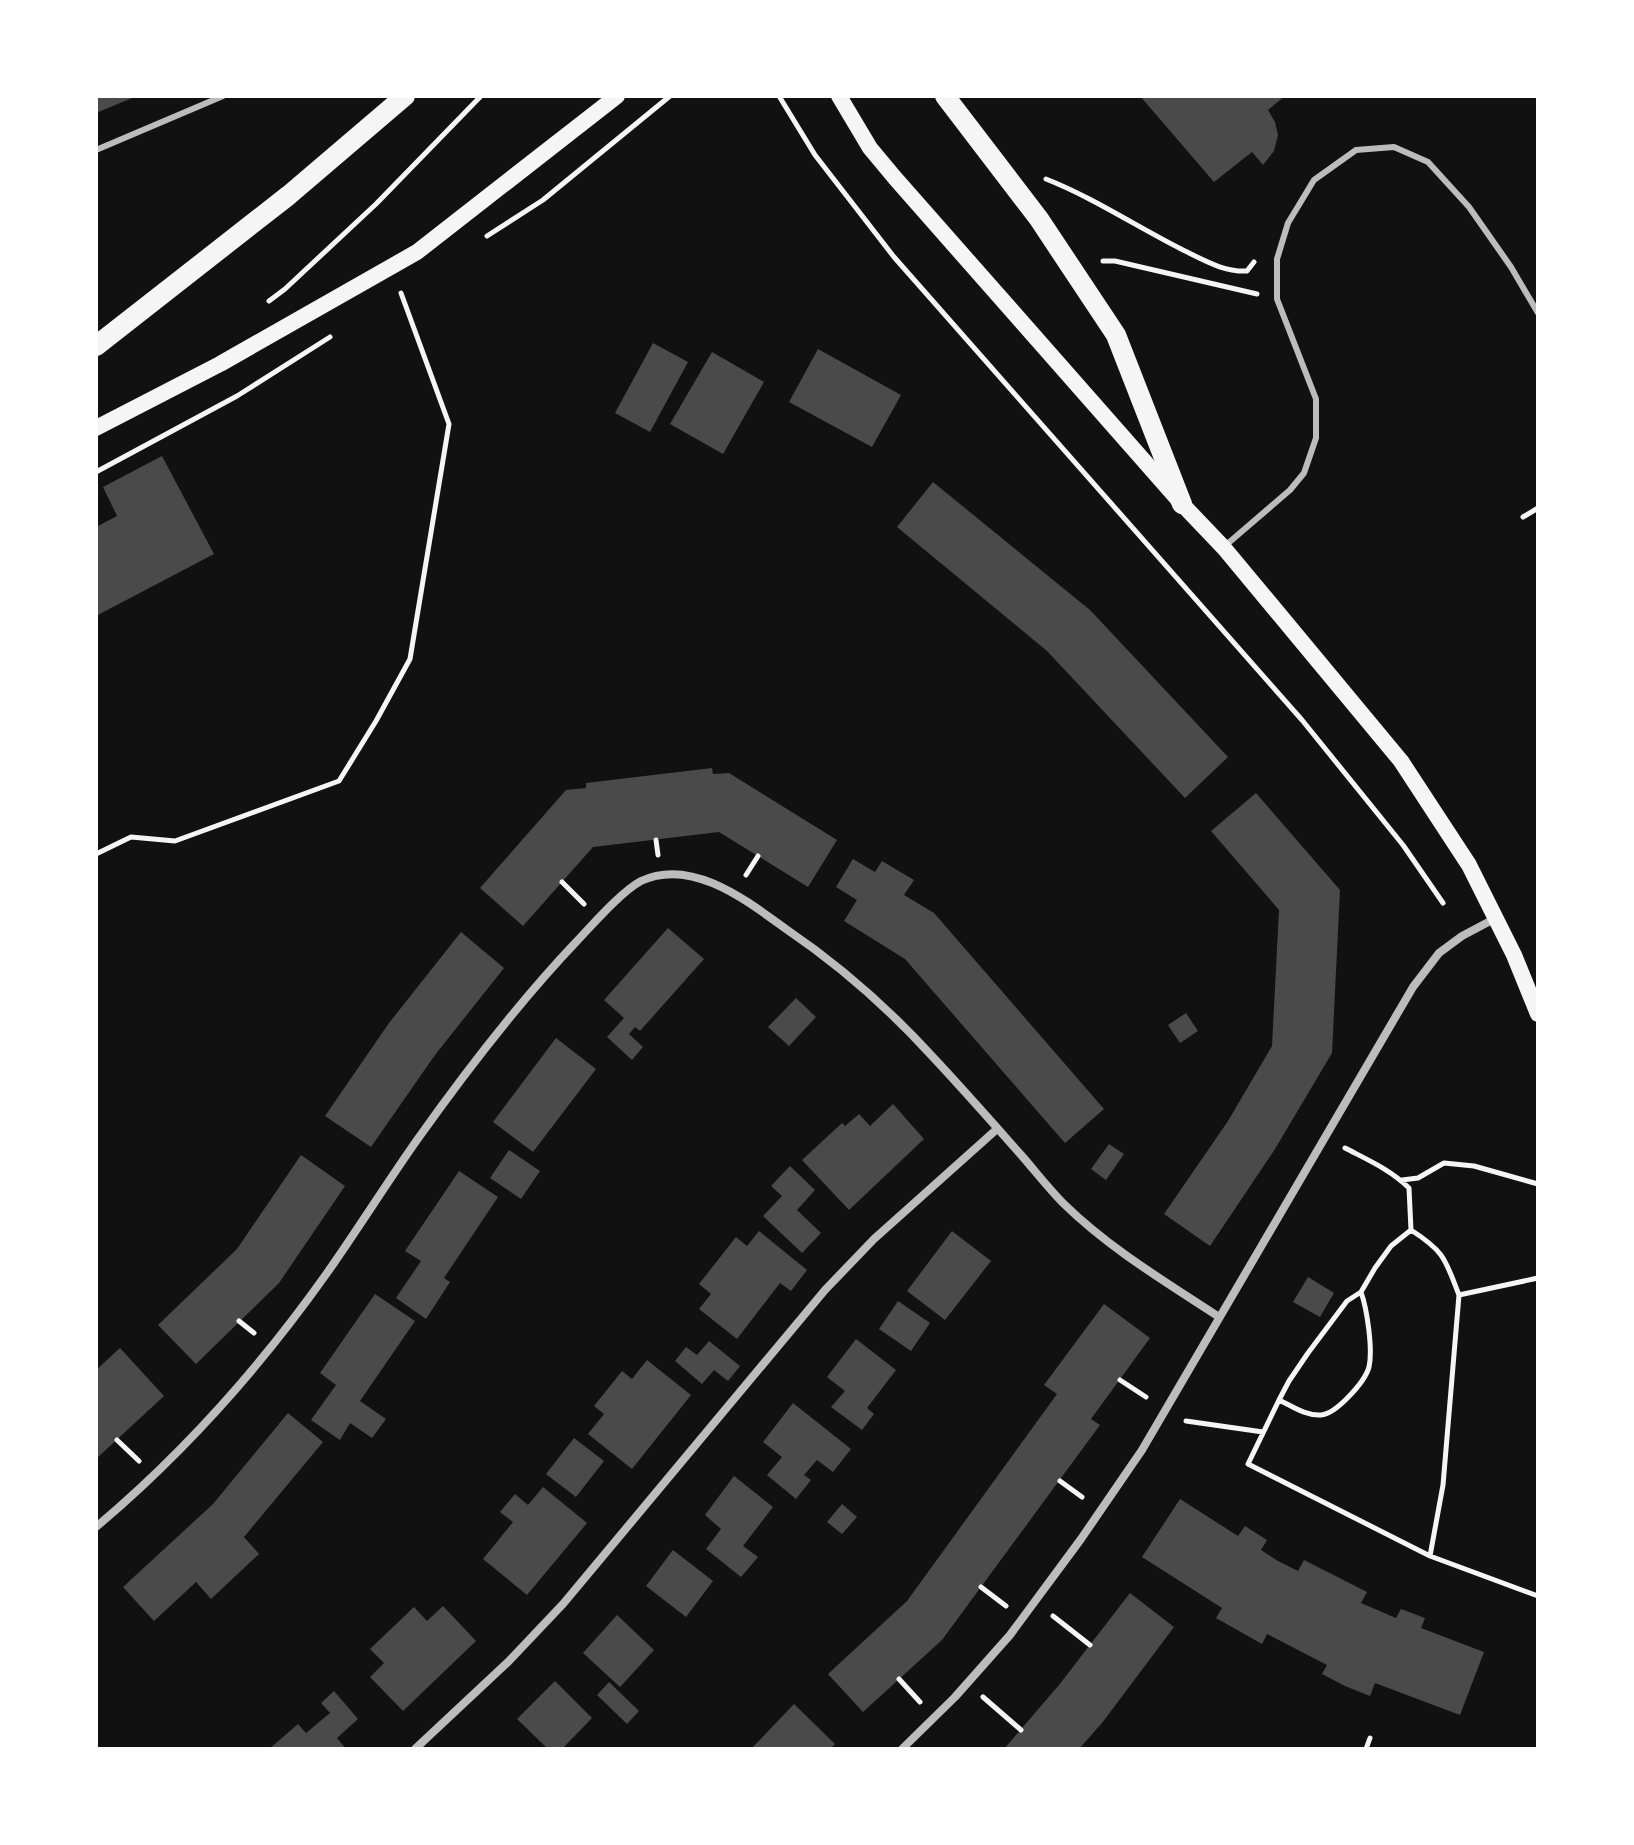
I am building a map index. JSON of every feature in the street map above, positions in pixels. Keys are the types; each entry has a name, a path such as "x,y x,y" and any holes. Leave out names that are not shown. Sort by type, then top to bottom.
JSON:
{"main road":[{"path":"96,346 289,195 405,96"},
{"path":"96,428 220,364 417,252 617,96"},
{"path":"839,96 870,148 895,178 1224,548 1401,761 1469,865 1538,1014"},
{"path":"945,96 1039,219 1116,335 1182,504"}],"street":[{"path":"96,1527 188,1443 237,1391 327,1273 418,1139 535,986 604,911 639,882 660,876 677,874 706,880 739,896 790,931 885,1008 1063,1203 1095,1232 1219,1317"},
{"path":"902,1749 955,1697 1010,1635 1142,1450 1413,987 1439,953 1462,936 1496,918"},
{"path":"415,1749 508,1662 563,1604 825,1290 874,1239 997,1129"}],"lane":[{"path":"96,150 223,96"},
{"path":"1224,548 1290,490 1304,473 1316,438 1316,399 1277,299 1277,259 1288,223 1314,180 1356,150 1394,147 1428,162 1469,207 1511,267 1538,313"}],"path":[{"path":"264,305 376,204 481,96"},
{"path":"779,96 815,155 886,247 1302,720 1403,845 1443,903"},
{"path":"1035,176 1049,179 1218,267 1247,271 1253,264"},
{"path":"1094,262 1115,261 1277,299"},
{"path":"96,854 131,837 175,841 339,781 403,672 410,659 449,424 400,292"},
{"path":"96,472 237,396"},
{"path":"1523,517 1538,508"},
{"path":"1345,1148 1401,1180 1409,1188 1411,1230"},
{"path":"1401,1180 1418,1178 1444,1163 1474,1166 1538,1184"},
{"path":"1411,1230 1391,1246 1361,1292 1347,1301 1308,1353 1289,1381 1248,1464 1430,1556 1538,1596"},
{"path":"1411,1230 1432,1244 1446,1260 1459,1295 1443,1485 1430,1556"},
{"path":"1459,1295 1538,1278"},
{"path":"1279,1400 1306,1413 1324,1415 1344,1402 1369,1369 1367,1308 1361,1292"},
{"path":"1120,1380 1165,1410"},
{"path":"1186,1421 1263,1432"},
{"path":"1052,1615 1090,1645"},
{"path":"982,1697 1021,1730"},
{"path":"1366,1749 1370,1738"}],"building":[{"path":"96,96 137,96 96,113"},
{"path":"1140,96 1285,96 1268,110 1278,135 1274,151 1263,165 1252,152 1214,182"},
{"path":"653,343 688,362 650,432 615,413"},
{"path":"818,349 901,395 872,447 789,402"},
{"path":"712,352 764,382 723,454 670,424"},
{"path":"162,456 214,554 96,616 96,527 117,516 103,487"},
{"path":"933,482 1090,610 1228,757 1185,798 1047,651 897,527"},
{"path":"712,768 713,774 729,773 837,840 808,887 719,832 593,847 523,926 480,888 566,790 586,788 586,783"},
{"path":"1256,793 1340,890 1332,1053 1275,1149 1210,1246 1164,1214 1228,1121 1272,1046 1279,910 1211,831"},
{"path":"853,859 875,872 882,861 914,880 904,895 934,913 1104,1109 1065,1143 905,959 844,921 857,900 836,887"},
{"path":"668,928 704,959 640,1031 635,1027 629,1034 643,1047 632,1060 607,1037 624,1018 604,1000"},
{"path":"461,932 504,968 435,1055 371,1147 325,1116 389,1023"},
{"path":"796,998 816,1017 789,1046 768,1027"},
{"path":"1186,1013 1198,1031 1180,1043 1168,1025"},
{"path":"556,1038 596,1069 533,1152 493,1122"},
{"path":"893,1104 924,1139 849,1210 802,1160 842,1123 845,1126 859,1114 870,1126"},
{"path":"1109,1144 1124,1154 1106,1180 1091,1169"},
{"path":"509,1150 540,1171 521,1199 490,1178"},
{"path":"301,1155 345,1186 279,1283 196,1364 158,1325 237,1249"},
{"path":"790,1166 815,1190 797,1210 821,1233 802,1253 763,1216 782,1196 771,1186"},
{"path":"459,1171 498,1197 444,1278 450,1282 426,1319 396,1298 421,1261 405,1251"},
{"path":"759,1231 807,1270 791,1291 780,1283 737,1339 699,1309 711,1294 699,1284 736,1237 747,1246"},
{"path":"952,1231 991,1261 945,1320 907,1291"},
{"path":"1308,1277 1334,1293 1320,1317 1293,1302"},
{"path":"375,1294 415,1321 360,1401 386,1419 372,1438 350,1423 340,1440 311,1420 336,1385 320,1373"},
{"path":"898,1301 930,1323 911,1351 879,1329"},
{"path":"1104,1304 1150,1338 1091,1419 1100,1425 942,1640 863,1712 828,1674 907,1601 1057,1394 1044,1385"},
{"path":"856,1339 896,1370 867,1408 874,1414 862,1430 831,1407 845,1391 827,1377"},
{"path":"709,1341 740,1366 728,1381 714,1370 702,1384 675,1361 686,1347 697,1355"},
{"path":"120,1348 164,1396 96,1459 96,1370"},
{"path":"647,1360 691,1395 632,1469 588,1434 604,1414 594,1406 622,1371 632,1379"},
{"path":"793,1403 851,1449 833,1472 817,1460 804,1475 811,1480 796,1499 767,1475 782,1457 763,1442"},
{"path":"288,1413 323,1442 244,1537 259,1554 211,1599 196,1582 154,1621 123,1587 213,1504"},
{"path":"574,1438 604,1461 576,1497 546,1474"},
{"path":"734,1476 773,1507 743,1546 758,1557 741,1577 706,1549 721,1529 705,1515"},
{"path":"543,1487 587,1523 527,1595 483,1559 513,1522 500,1512 515,1494 528,1505"},
{"path":"1180,1499 1238,1536 1245,1526 1267,1540 1261,1550 1298,1571 1304,1560 1367,1592 1361,1603 1396,1618 1401,1609 1425,1618 1421,1628 1484,1652 1460,1715 1375,1683 1370,1696 1322,1674 1327,1665 1267,1634 1262,1644 1216,1618 1222,1608 1142,1557"},
{"path":"842,1504 857,1517 842,1534 827,1522"},
{"path":"673,1550 713,1581 686,1617 646,1586"},
{"path":"1130,1593 1174,1627 1102,1723 1079,1749 1004,1749 1059,1685"},
{"path":"443,1606 476,1641 403,1711 370,1677 384,1663 370,1649 414,1607 427,1621"},
{"path":"617,1615 654,1650 620,1687 583,1653"},
{"path":"555,1681 592,1718 562,1749 548,1749 517,1719"},
{"path":"609,1682 639,1711 627,1724 597,1695"},
{"path":"334,1691 358,1719 337,1738 346,1749 269,1749 298,1724 306,1733 330,1713 321,1703"},
{"path":"794,1704 835,1744 830,1749 751,1749"}]}
